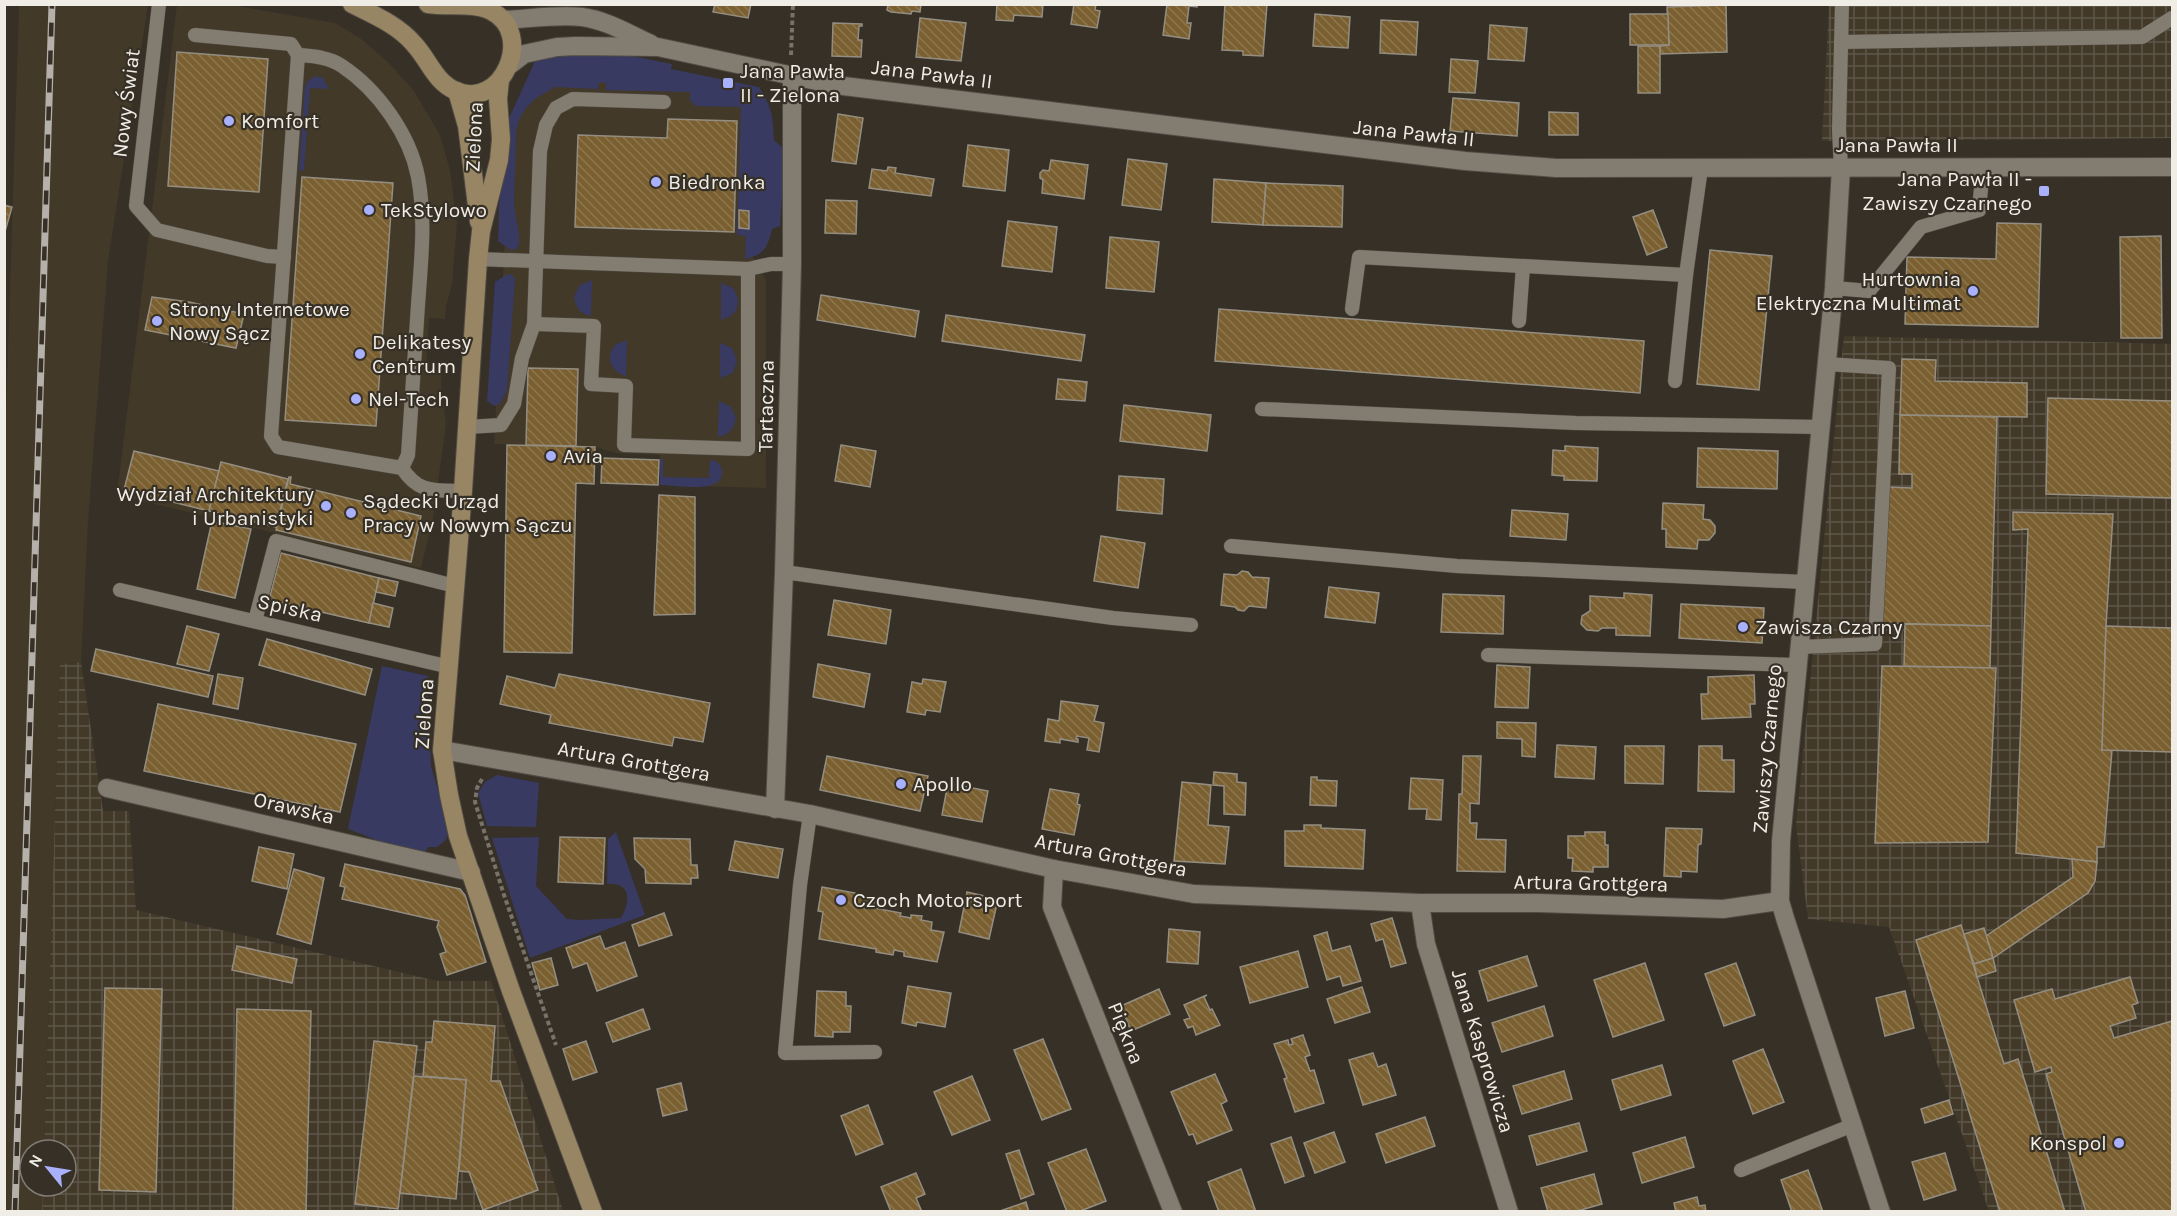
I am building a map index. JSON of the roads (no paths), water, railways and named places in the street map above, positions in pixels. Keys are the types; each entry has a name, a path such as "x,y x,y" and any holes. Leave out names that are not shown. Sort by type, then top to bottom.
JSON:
{"street":[{"path":"352,4 401,32 415,44 433,73 444,84 467,94 493,87 511,64 514,48 513,38 503,20 493,11 482,7 428,4"},
{"name":"Jana Pawła II","path":"503,20 585,17 611,25 658,47"},
{"name":"Jana Pawła II","path":"511,64 524,54 557,47 658,47 792,77 941,98 1465,161 1556,168 2172,167"},
{"name":"Tartaczna","path":"775,809 792,264 792,77"},
{"name":"Zielona","path":"500,80 499,160 480,231 463,491 442,750 458,836 511,992 593,1212"},
{"name":"Zielona","path":"457,91 467,126 480,231"},
{"name":"Zawiszy Czarnego","path":"1841,168 1834,288 1804,582 1781,841 1780,901 1881,1212"},
{"name":"Artura Grottgera","path":"442,750 810,814 1054,869 1194,894 1420,903 1538,903 1723,909 1780,901"},
{"name":"Orawska","path":"107,788 471,872"},
{"name":"Piękna","path":"1054,869 1052,907 1173,1212"},
{"name":"Jana Kasprowicza","path":"1420,903 1426,944 1509,1212"}],"lane":[{"name":"Nowy Świat","path":"159,4 135,206 157,230 267,256 284,257"},
{"path":"1841,168 1839,130 1842,4"},
{"path":"1841,42 2142,37 2172,18"},
{"path":"195,35 291,44 298,55 271,436 278,447 402,468 411,482 426,489 463,491"},
{"path":"298,55 322,57 341,65 365,86 387,111 410,149 418,176 423,227 408,455 402,468"},
{"path":"467,427 501,425 514,405 522,358 534,324 540,151 546,125 556,108 573,99 664,102"},
{"path":"1834,288 1869,291 1921,227 1979,210 1983,167"},
{"path":"1675,381 1686,275 1701,168"},
{"path":"1352,309 1359,257 1686,275"},
{"path":"478,259 748,269 771,264 792,264"},
{"path":"1519,321 1523,266"},
{"path":"534,324 594,326 591,384 626,386 624,445 748,449 748,269"},
{"path":"1488,655 1798,656 1875,644 1889,368 1826,364"},
{"path":"1262,410 1575,423 1821,427"},
{"path":"255,621 276,541 455,586"},
{"path":"1231,546 1457,566 1804,582"},
{"path":"784,572 1113,618 1191,626"},
{"name":"Spiska","path":"120,590 450,667"},
{"path":"810,814 800,885 784,1053 876,1052"},
{"path":"1741,1170 1852,1125"}],"railway":[{"path":"15,1212 52,4"}],"place":[{"name":"Jana Pawła II - Zielona","path":"728,83"},
{"name":"Komfort","path":"229,121"},
{"name":"Biedronka","path":"656,182"},
{"name":"Jana Pawła II - Zawiszy Czarnego","path":"2044,191"},
{"name":"TekStylowo","path":"369,210"},
{"name":"Hurtownia Elektryczna Multimat","path":"1973,291"},
{"name":"Strony Internetowe Nowy Sącz","path":"157,321"},
{"name":"Delikatesy Centrum","path":"360,354"},
{"name":"Nel-Tech","path":"356,399"},
{"name":"Avia","path":"551,456"},
{"name":"Wydział Architektury i Urbanistyki","path":"326,506"},
{"name":"Sądecki Urząd Pracy w Nowym Sączu","path":"351,513"},
{"name":"Zawisza Czarny","path":"1743,627"},
{"name":"Apollo","path":"901,784"},
{"name":"Czoch Motorsport","path":"841,900"},
{"name":"Konspol","path":"2119,1143"}]}
